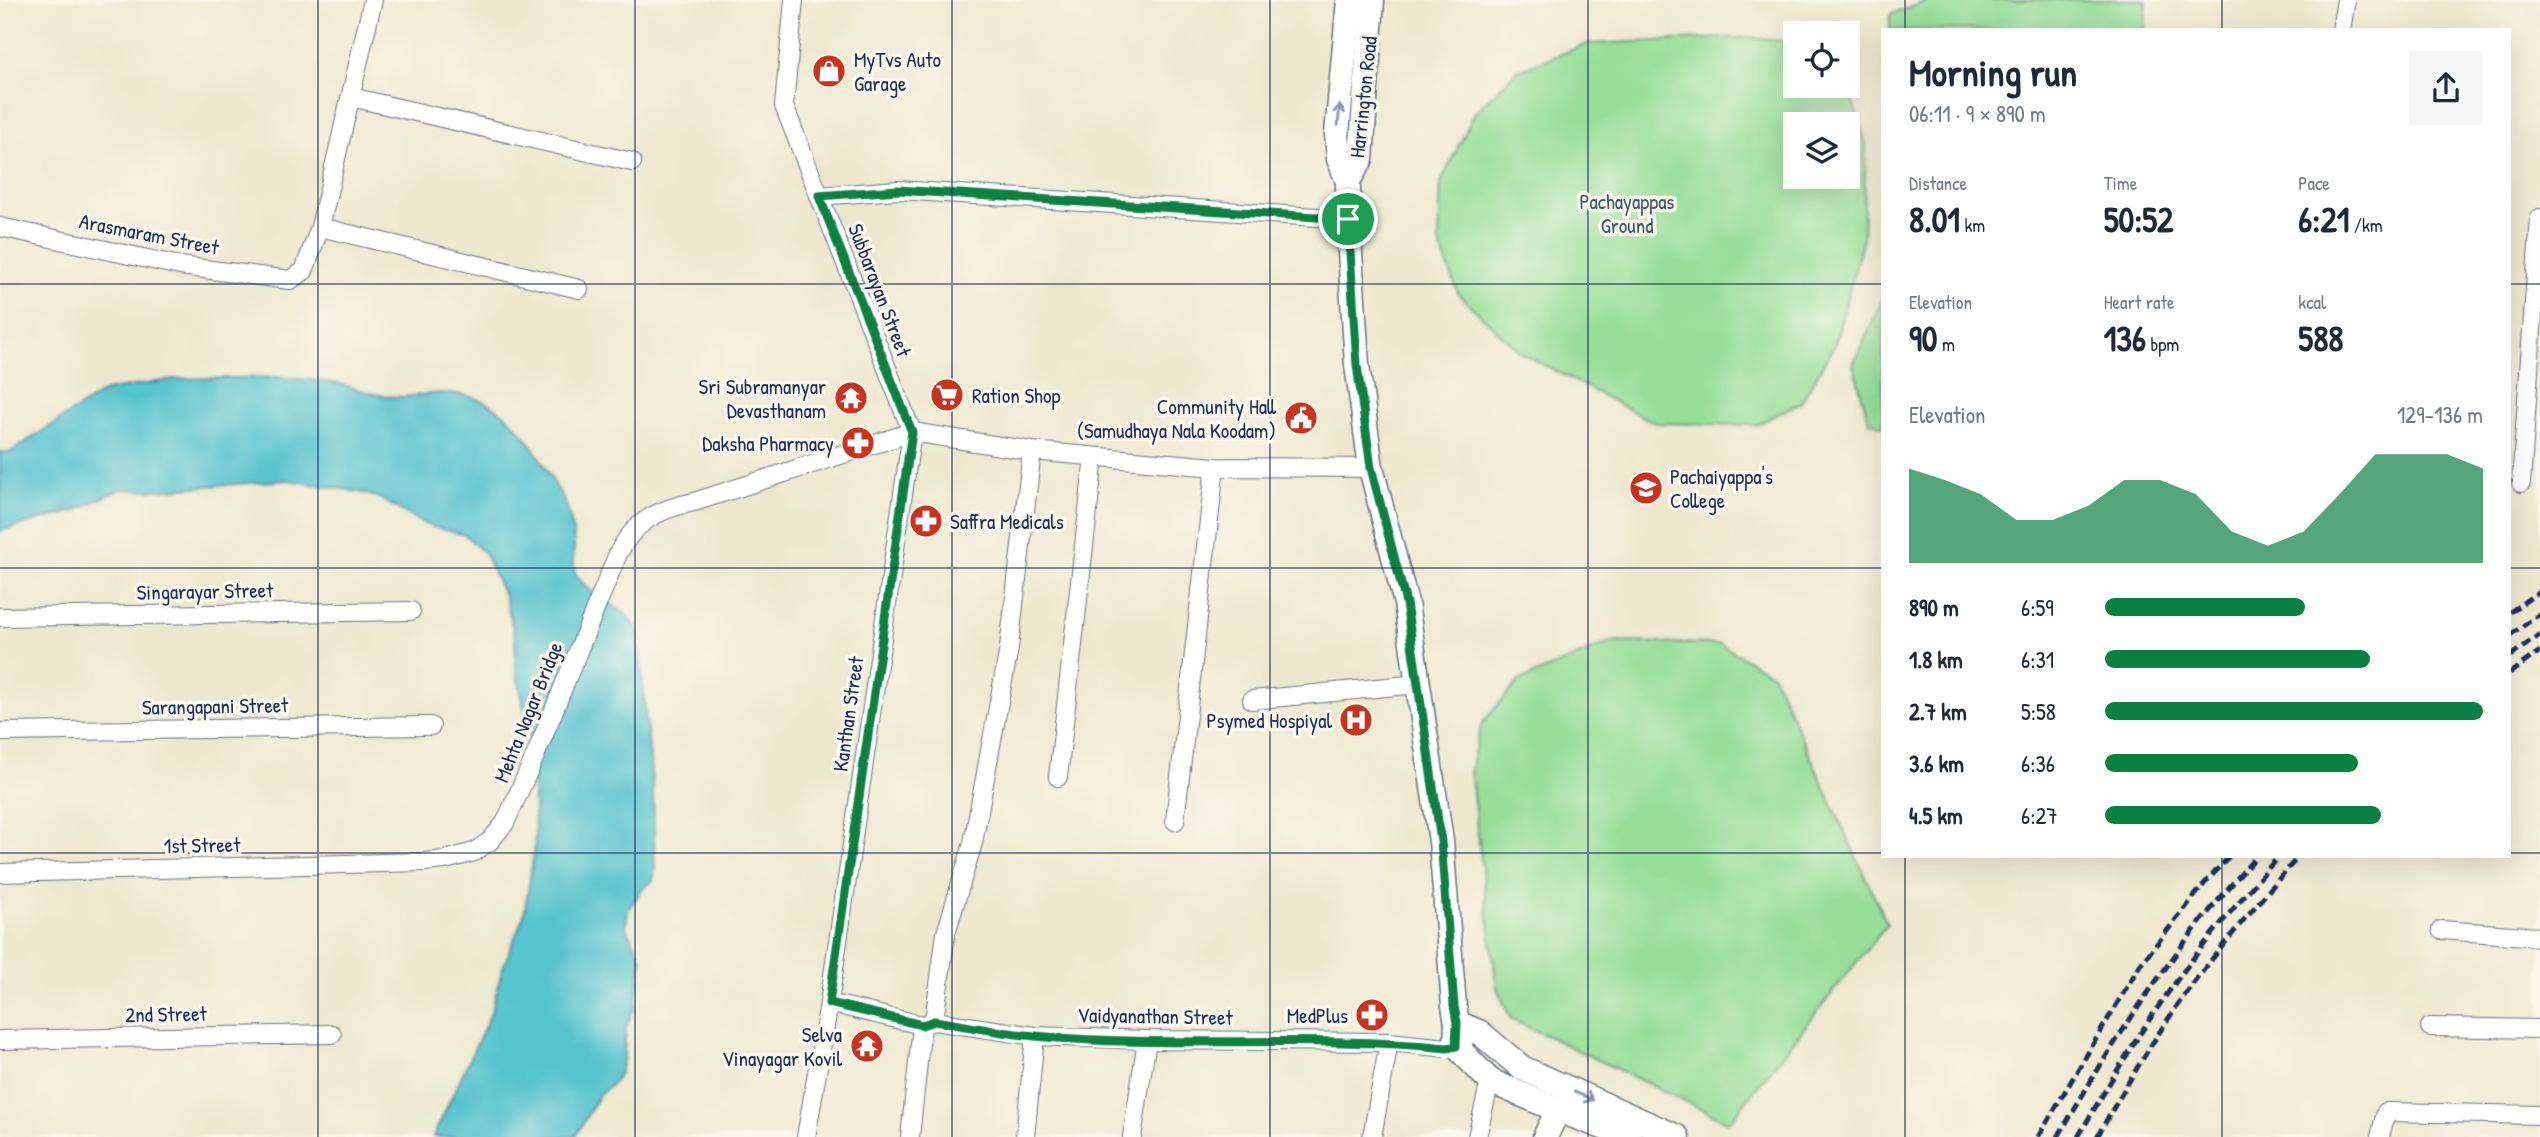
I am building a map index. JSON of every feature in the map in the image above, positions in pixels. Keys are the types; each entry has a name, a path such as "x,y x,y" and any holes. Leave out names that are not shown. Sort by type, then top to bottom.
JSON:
{"street":[{"path":"373,0 320,227 579,289"},
{"name":"Subbarayan Street","path":"794,0 784,106 912,432"},
{"path":"1349,0 1337,134 1339,159 1349,181"},
{"name":"Harrington Road","path":"1372,0 1361,159 1349,181 1348,219 1357,365 1371,468 1406,603 1441,841 1454,1006 1464,1034"},
{"path":"2341,28 2346,0"},
{"path":"351,97 632,162"},
{"path":"819,196 897,190 1348,219"},
{"path":"2540,218 2515,482 2540,481"},
{"name":"Arasmaram Street","path":"0,227 180,266 290,280 304,271 320,227"},
{"path":"912,432 1032,451 1214,467 1371,468"},
{"name":"Mehta Nagar Bridge","path":"404,863 445,860 474,852 490,841 505,823 529,772 617,556 633,529 667,508 694,502 912,432"},
{"name":"Kanthan Street","path":"806,1137 829,1003 912,432"},
{"path":"910,1137 946,933 973,843 1009,648 1032,451"},
{"path":"1058,777 1094,457"},
{"path":"1175,821 1214,467"},
{"name":"Singarayar Street","path":"0,617 411,611"},
{"path":"1252,700 1418,684"},
{"name":"Sarangapani Street","path":"0,732 431,726"},
{"name":"1st Street","path":"0,873 404,863"},
{"path":"2441,930 2540,936"},
{"name":"Vaidyanathan Street","path":"829,1003 928,1023 1035,1036 1147,1040 1389,1042 1447,1048 1464,1034"},
{"path":"2430,1027 2540,1029"},
{"name":"2nd Street","path":"0,1040 332,1034"},
{"path":"1464,1034 1490,1081 1564,1120 1629,1137"},
{"path":"1464,1034 1522,1068 1677,1137"},
{"path":"1025,1137 1035,1036"},
{"path":"1132,1137 1147,1040"},
{"path":"1372,1137 1389,1042"},
{"path":"1477,1137 1490,1081"},
{"path":"2380,1137 2386,1112 2540,1115"},
{"path":"1545,1137 1564,1120"}],"green space":[{"path":"1929,0 2147,0 2145,28 1890,28 1890,15"},
{"name":"Pachayappas Ground","path":"1749,37 1783,41 1783,98 1852,98 1856,112 1783,112 1783,189 1860,189 1860,125 1866,144 1863,238 1835,344 1801,402 1756,425 1655,423 1521,353 1459,295 1439,242 1441,182 1475,112 1518,70 1587,44"},
{"path":"1881,303 1881,425 1869,421 1853,364"},
{"path":"1611,642 1720,644 1773,675 1887,924 1729,1122 1511,1019 1497,988 1470,770 1482,723 1519,681"}],"water":[{"path":"276,377 340,384 393,397 445,393 468,396 503,413 530,443 569,513 576,574 590,590 625,614 638,631 653,792 655,872 653,880 641,891 628,910 626,927 642,959 635,1008 626,1026 620,1073 599,1095 575,1137 433,1137 491,1013 502,970 524,915 533,859 535,835 532,748 516,669 515,638 505,597 485,554 465,535 426,525 377,497 288,480 155,490 119,490 75,511 0,531 0,452 10,452 105,391 174,379"}],"railway":[{"path":"2511,611 2540,591"},
{"path":"2511,634 2540,614"},
{"path":"2511,655 2540,635"},
{"path":"2511,672 2540,651"},
{"path":"2038,1137 2140,965 2228,858"},
{"path":"2058,1137 2126,1026 2174,956 2255,858"},
{"path":"2078,1137 2170,990 2209,938 2277,858"},
{"path":"2097,1137 2184,996 2240,924 2297,858"}],"place":[{"name":"MyTvs Auto Garage","path":"829,71"},
{"name":"Ration Shop","path":"947,395"},
{"name":"Sri Subramanyar Devasthanam","path":"851,398"},
{"name":"Community Hall (Samudhaya Nala Koodam)","path":"1301,418"},
{"name":"Daksha Pharmacy","path":"858,443"},
{"name":"Pachaiyappa's College","path":"1646,488"},
{"name":"Saffra Medicals","path":"926,521"},
{"name":"Psymed Hospiyal","path":"1356,720"},
{"name":"MedPlus","path":"1372,1015"},
{"name":"Selva Vinayagar Kovil","path":"867,1046"}],"route":[{"path":"897,190 1348,219 1357,365 1371,468 1406,603 1441,841 1457,1023 1456,1046 1447,1048 1389,1042 1147,1040 1035,1036 934,1021 922,1025 829,1003 912,432 819,196 897,190"}]}
